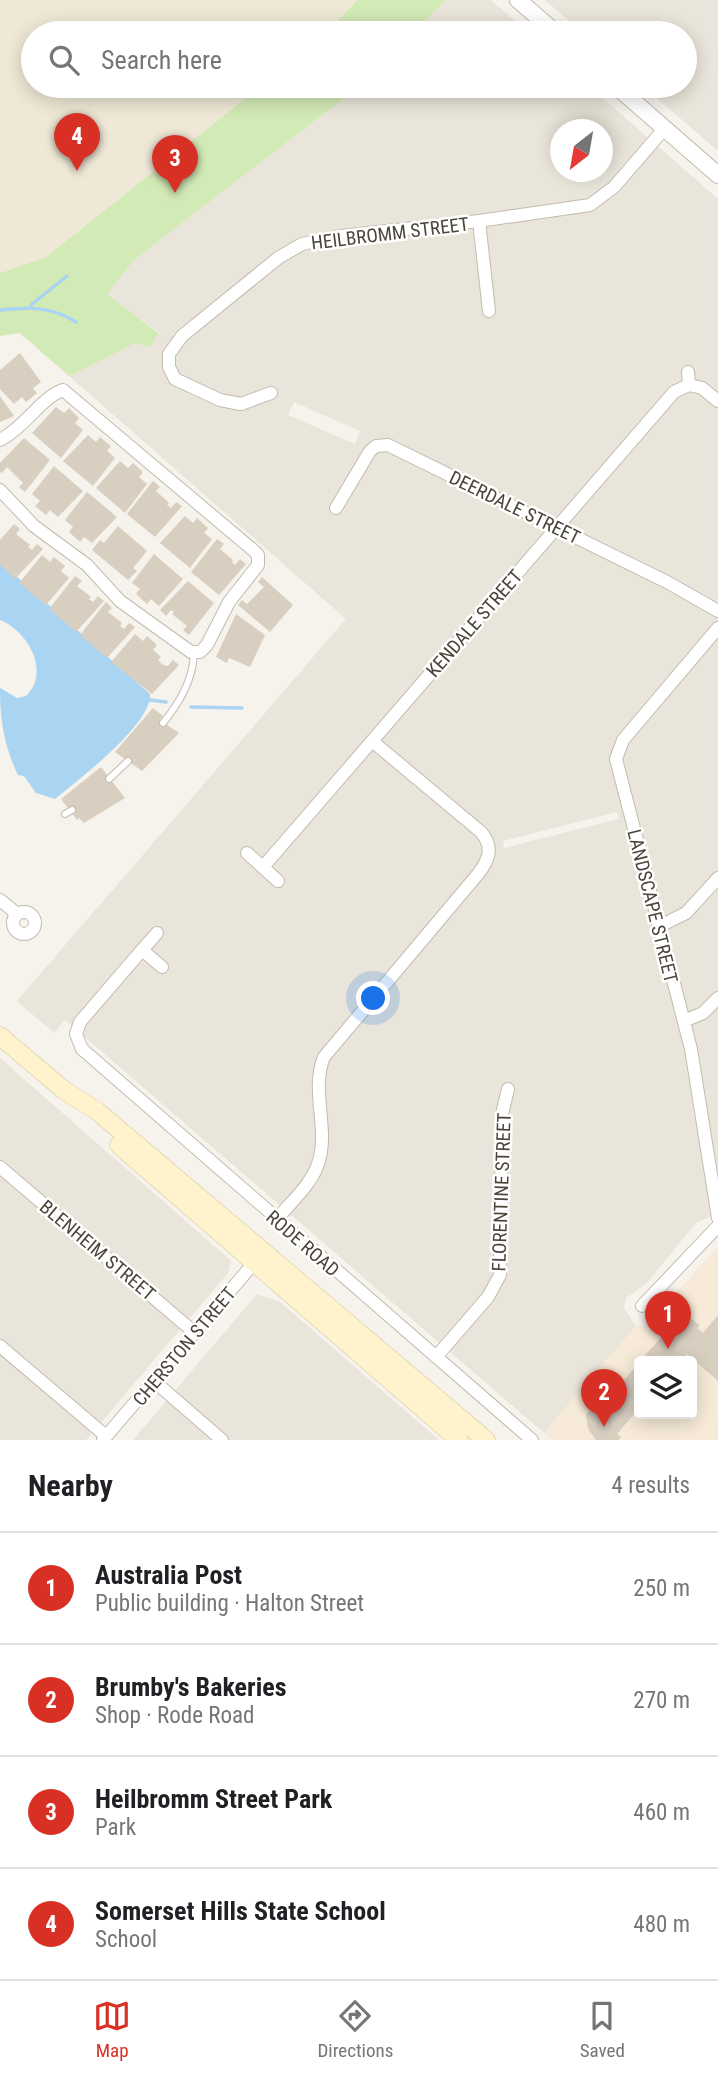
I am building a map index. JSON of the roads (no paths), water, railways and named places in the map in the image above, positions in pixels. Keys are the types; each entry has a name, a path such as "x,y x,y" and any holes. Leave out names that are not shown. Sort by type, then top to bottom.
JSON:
{"main road":[{"name":"RODE ROAD","path":"0,1036 65,1091 97,1111 459,1440"},
{"name":"RODE ROAD","path":"259,1257 486,1440"}],"street":[{"path":"518,0 542,21"},
{"path":"629,98 718,176"},
{"name":"HEILBROMM STREET","path":"271,393 240,404 220,400 175,379 169,367 169,354 182,336 278,258 302,244 341,236 577,209 598,201 664,129"},
{"path":"479,222 489,311"},
{"name":"KENDALE STREET","path":"263,867 674,393 689,379 718,401"},
{"path":"0,440 25,424 53,395 63,390 256,553 257,568 229,601 207,645 194,653 120,601 87,565 34,527 0,490"},
{"name":"DEERDALE STREET","path":"336,508 367,454 376,446 384,444 667,582 718,611"},
{"name":"LANDSCAPE STREET","path":"718,628 623,740 616,754 684,1021 718,1218"},
{"path":"276,1220 312,1178 319,1164 318,1083 324,1057 478,874 489,853 487,839 481,832 372,741"},
{"path":"247,853 278,881"},
{"path":"659,927 686,913 718,878"},
{"path":"0,900 17,914"},
{"path":"156,933 142,950 162,967"},
{"name":"RODE ROAD","path":"142,950 83,1018 77,1030 78,1042 85,1053 532,1440"},
{"path":"684,1021 703,1013 718,998"},
{"name":"FLORENTINE STREET","path":"436,1357 488,1297 500,1275 502,1114 508,1089"},
{"name":"BLENHEIM STREET","path":"0,1167 195,1333"},
{"path":"642,1307 718,1226"},
{"name":"CHERSTON STREET","path":"105,1438 259,1257"},
{"path":"0,1346 105,1438"},
{"path":"155,1382 222,1440"}],"lane":[{"path":"163,723 180,701 190,679 194,653"},
{"path":"109,779 128,761"},
{"path":"65,814 72,810"}],"water":[{"path":"0,562 150,694 147,706 127,735 55,799 36,793 24,776 18,775 6,743 0,688 17,698 26,696 33,686 36,664 33,653 19,633 0,620"}],"waterway":[{"path":"31,305 67,276"},
{"path":"0,310 39,309 57,313 76,322"},
{"path":"150,700 166,702"},
{"path":"191,707 242,708"}],"place":[{"name":"Somerset Hills State School","path":"77,171"},
{"name":"Heilbromm Street Park","path":"175,193"},
{"name":"Australia Post","path":"668,1349"},
{"name":"Brumby's Bakeries","path":"604,1427"}]}
